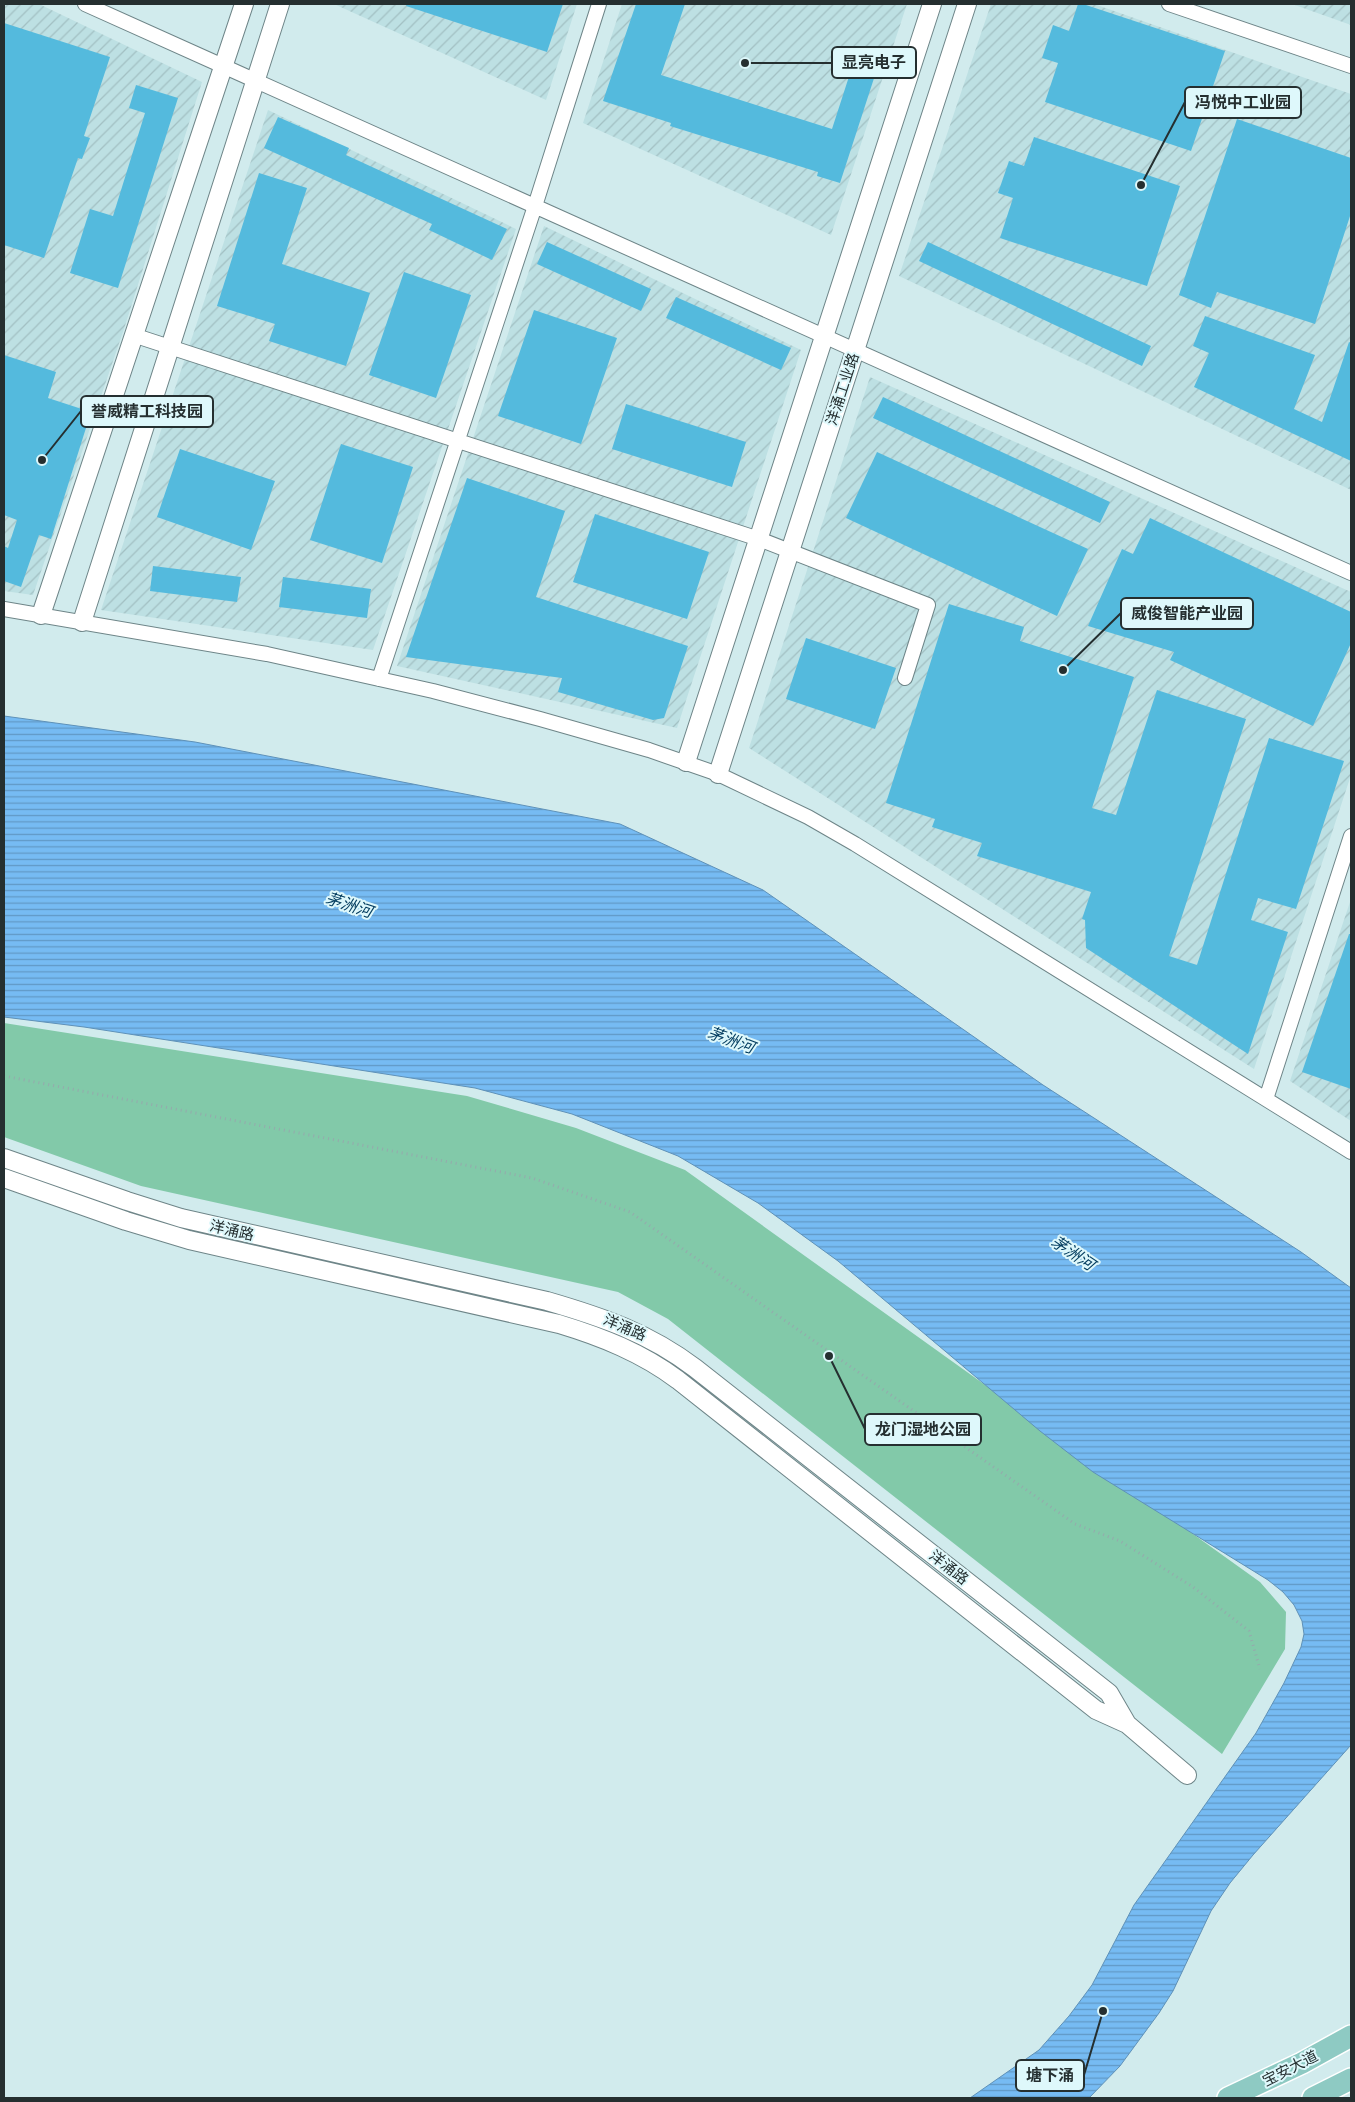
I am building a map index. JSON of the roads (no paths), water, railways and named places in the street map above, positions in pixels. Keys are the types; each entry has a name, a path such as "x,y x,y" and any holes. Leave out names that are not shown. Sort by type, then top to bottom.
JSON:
{"main road":[{"name":"宝安大道","path":"1228,2098 1293,2067 1351,2036"},
{"path":"1313,2098 1351,2079"}],"street":[{"path":"85,4 1351,573"},
{"path":"41,615 244,4"},
{"path":"82,622 254,80 280,4"},
{"path":"379,679 535,206 599,4"},
{"path":"686,762 932,4"},
{"name":"洋涌工业路","path":"718,774 967,4"},
{"path":"1169,4 1351,66"},
{"path":"134,335 759,538 928,605 905,678"},
{"path":"4,609 232,647 379,679 540,718 686,762 718,774 808,817 855,844 1351,1152"},
{"path":"1266,1099 1351,836"},
{"name":"洋涌路","path":"4,1158 166,1214 215,1227 547,1301 602,1318 647,1336 695,1368 1109,1693 1127,1724"},
{"name":"洋涌路","path":"4,1178 160,1232 558,1324 610,1341 636,1353 658,1365 678,1380 1096,1710 1127,1724 1188,1775"}],"water":[{"name":"茅洲河","path":"4,716 195,742 620,824 763,890 1043,1085 1301,1252 1351,1288 1351,1745 1230,1883 1211,1911 1173,1991 1159,2013 1120,2066 1089,2098 970,2098 1039,2050 1069,2016 1092,1985 1134,1905 1256,1733 1284,1683 1301,1647 1304,1634 1302,1621 1294,1605 1283,1592 1268,1580 1093,1472 1040,1431 838,1261 758,1203 678,1156 572,1114 475,1088 84,1027 4,1017"}],"place":[{"name":"显亮电子","path":"745,63"},
{"name":"冯悦中工业园","path":"1141,185"},
{"name":"誉威精工科技园","path":"42,460"},
{"name":"威俊智能产业园","path":"1063,670"},
{"name":"龙门湿地公园","path":"829,1356"},
{"name":"塘下涌","path":"1103,2011"}]}
